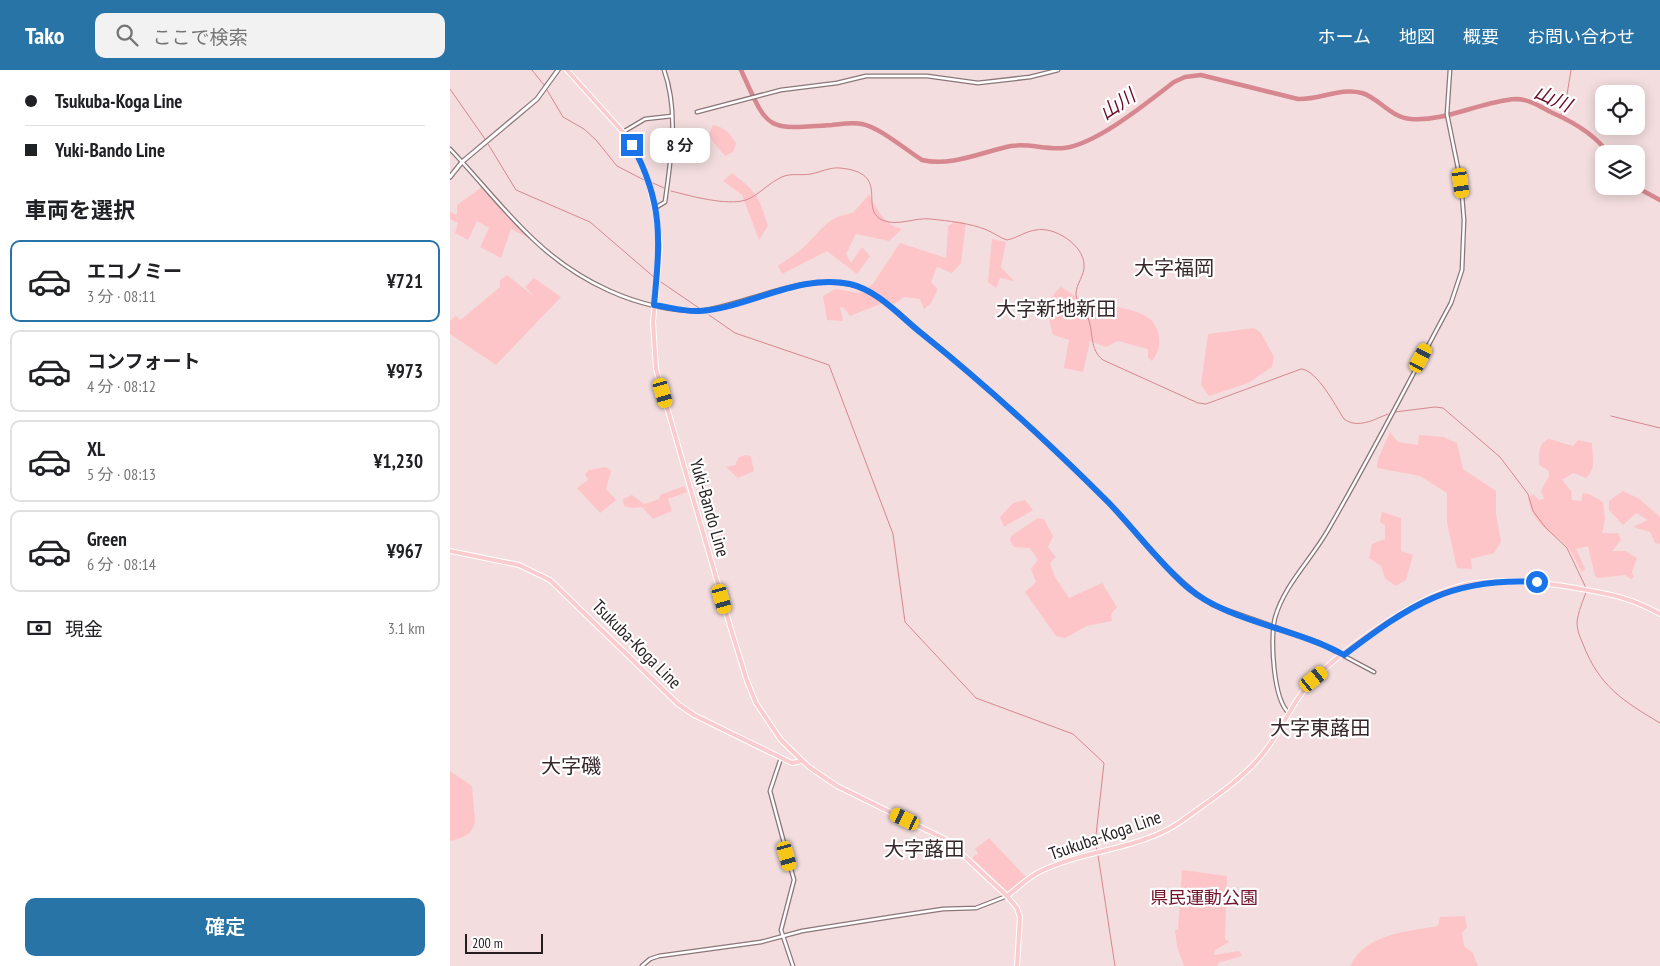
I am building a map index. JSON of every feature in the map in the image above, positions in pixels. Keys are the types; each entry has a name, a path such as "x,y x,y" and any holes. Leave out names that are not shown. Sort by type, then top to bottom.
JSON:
{"main road":[{"path":"450,177 462,162 531,105 558,70"},
{"name":"Yuki-Bando Line","path":"567,70 623,132 643,167 655,208 660,251 654,305 653,339 658,377 747,681 756,703 770,726 802,762 837,786 947,840 1007,896 1017,908 1020,916 1018,966"},
{"name":"Tsukuba-Koga Line","path":"450,551 519,565 550,580 678,704 694,715 794,764 802,762"},
{"name":"Tsukuba-Koga Line","path":"1007,896 1028,879 1051,867 1154,835 1178,824 1257,761 1273,742 1307,686 1344,655 1397,616 1448,590 1472,584 1526,581 1546,583 1628,598 1660,614"}],"street":[{"path":"655,208 665,202 671,150 672,116 664,70"},
{"path":"697,112 760,95 873,75 927,76 978,84 1030,77 1058,70"},
{"path":"1289,713 1285,708 1274,671 1273,625 1285,595 1326,534 1346,499 1458,288 1464,253 1464,209 1446,109 1450,70"},
{"path":"623,132 648,118 672,116"},
{"path":"450,149 545,250 602,288 622,297 654,305 700,311 813,284 835,282 861,288 884,302 941,348 1051,446 1128,523 1188,588 1213,605 1318,642 1374,672"},
{"path":"782,758 771,784 770,797 794,880 782,923 782,936 793,966"},
{"path":"642,966 650,959 659,956 741,945 802,931 943,909 976,908 1007,896"}],"green space":[{"path":"713,125 724,129 732,136 736,144 733,152 725,156 713,142 709,134"},
{"path":"732,173 752,190 762,207 768,226 759,240 742,195 723,181"},
{"path":"482,187 527,237 511,229 501,258 480,247 489,228 477,221 468,240 455,233 458,223 450,219 450,212 457,215 457,205"},
{"path":"869,194 878,211 886,220 890,224 902,229 889,241 856,234 846,254 851,263 862,247 870,256 857,274 827,251 782,274 778,266 803,248 830,221 853,213"},
{"path":"956,221 966,223 961,263 952,273 937,267 931,282 938,289 931,303 924,309 920,299 904,297 894,304 888,301 850,316 844,308 840,307 843,321 827,320 823,296 835,289 859,293 873,284 900,243 946,258 948,226"},
{"path":"992,239 1006,242 1001,267 1014,281 1000,278 996,288 988,282"},
{"path":"507,275 535,297 525,287 534,278 561,297 496,365 450,334 450,321 456,316 460,320 463,318 500,287 500,280"},
{"path":"1061,287 1085,301 1129,310 1147,317 1154,323 1159,340 1158,351 1152,361 1148,358 1148,349 1118,341 1106,347 1090,341 1083,372 1064,368 1069,340 1053,335 1049,316 1052,297"},
{"path":"1254,328 1261,333 1274,357 1272,367 1248,383 1209,396 1201,385 1208,334"},
{"path":"1390,432 1398,442 1418,445 1419,435 1443,437 1457,443 1463,469 1496,491 1496,514 1501,542 1494,553 1471,559 1472,569 1457,568 1447,523 1447,493 1420,476 1377,468 1378,459"},
{"path":"1549,439 1573,446 1578,440 1592,443 1593,466 1586,478 1573,473 1562,480 1571,491 1572,500 1581,501 1583,493 1589,494 1603,502 1605,519 1602,533 1618,533 1621,540 1612,551 1625,551 1637,558 1632,572 1634,577 1631,579 1625,575 1598,578 1595,576 1588,546 1576,549 1585,569 1582,572 1570,550 1544,527 1535,516 1528,499 1533,494 1539,500 1544,499 1541,491 1549,476 1549,471 1539,465 1539,454 1542,444"},
{"path":"747,455 751,457 754,471 738,478 726,467 735,465 739,457"},
{"path":"606,467 611,471 606,489 616,500 600,513 577,488 588,480 585,474 589,470"},
{"path":"684,486 687,492 668,499 672,511 653,519 642,507 632,508 624,506 623,499 632,495 644,504 659,499 660,495"},
{"path":"1623,491 1638,498 1660,517 1660,544 1655,543 1650,532 1633,527 1648,520 1636,513 1623,525 1609,510 1609,501"},
{"path":"1025,500 1033,510 1004,527 1000,517 1013,503"},
{"path":"1382,512 1401,518 1401,551 1413,555 1406,580 1396,586 1385,578 1381,566 1369,558 1372,544 1385,539 1385,525 1380,522"},
{"path":"1038,518 1044,519 1053,536 1048,547 1056,557 1050,563 1055,577 1069,598 1102,583 1117,607 1111,614 1112,621 1087,626 1065,638 1056,636 1025,592 1036,582 1031,569 1038,560 1030,548 1014,547 1010,541 1011,536"},
{"path":"450,771 472,786 475,821 469,833 450,841"},
{"path":"989,838 1027,878 1008,892 972,858 978,853 975,849"},
{"name":"県民運動公園","path":"1182,870 1227,876 1225,939 1229,942 1215,950 1214,955 1239,951 1242,956 1218,963 1218,966 1184,966 1177,947 1175,930 1181,929 1178,929"},
{"path":"1465,916 1467,927 1462,933 1464,946 1473,953 1478,966 1350,966 1357,955 1377,940 1438,926 1440,917"}],"waterway":[{"path":"532,70 544,85"},
{"name":"山川","path":"741,70 757,105 764,116 772,122 781,126 793,127 862,124 876,129 922,160 933,162 966,158 1011,146 1064,148 1077,145 1122,121 1174,82 1185,77 1201,75 1298,99 1346,92 1362,93 1374,99 1391,112 1411,119 1450,115 1490,103 1521,99 1536,104 1563,118 1602,145"},
{"path":"1560,116 1565,107 1571,70"},
{"path":"450,89 485,139"},
{"path":"547,90 563,117 584,129 596,140 617,166 644,180"},
{"path":"488,144 516,190 590,222 655,278"},
{"path":"671,191 708,200 738,202 750,198 782,177 840,168 856,171 865,177 870,183 875,215 888,222 931,219 966,224 987,230 1007,240 1032,231 1051,231 1067,238 1074,244 1083,258 1084,269 1076,290 1076,297 1088,318 1096,351 1103,360 1198,403 1206,404 1301,369 1313,375 1331,397 1344,419 1349,422 1371,421 1388,414"},
{"path":"653,183 664,188"},
{"name":"山川","path":"1645,192 1660,200"},
{"path":"661,282 699,308"},
{"path":"709,315 735,333 829,365 893,534 905,622 976,698 1073,734 1104,763 1095,844 1097,850"},
{"path":"1395,412 1435,407 1443,408 1500,457 1528,494 1533,511 1545,527 1567,548 1586,588"},
{"path":"1611,416 1660,428"},
{"path":"1586,592 1578,614 1577,625 1589,659 1605,682 1614,691 1660,723"},
{"path":"1098,855 1115,966"}],"district":[{"name":"大字福岡","path":"1174,268"},
{"name":"大字新地新田","path":"1056,309"},
{"name":"大字東蕗田","path":"1320,728"},
{"name":"大字磯","path":"571,766"},
{"name":"大字蕗田","path":"924,849"}],"route":[{"path":"632,145 649,184 658,228 660,251 654,305 687,311 700,311 806,285 835,282 861,288 884,302 941,348 1017,415 1108,502 1179,580 1213,605 1318,642 1344,655 1382,625 1448,590 1487,582 1537,582"}]}
